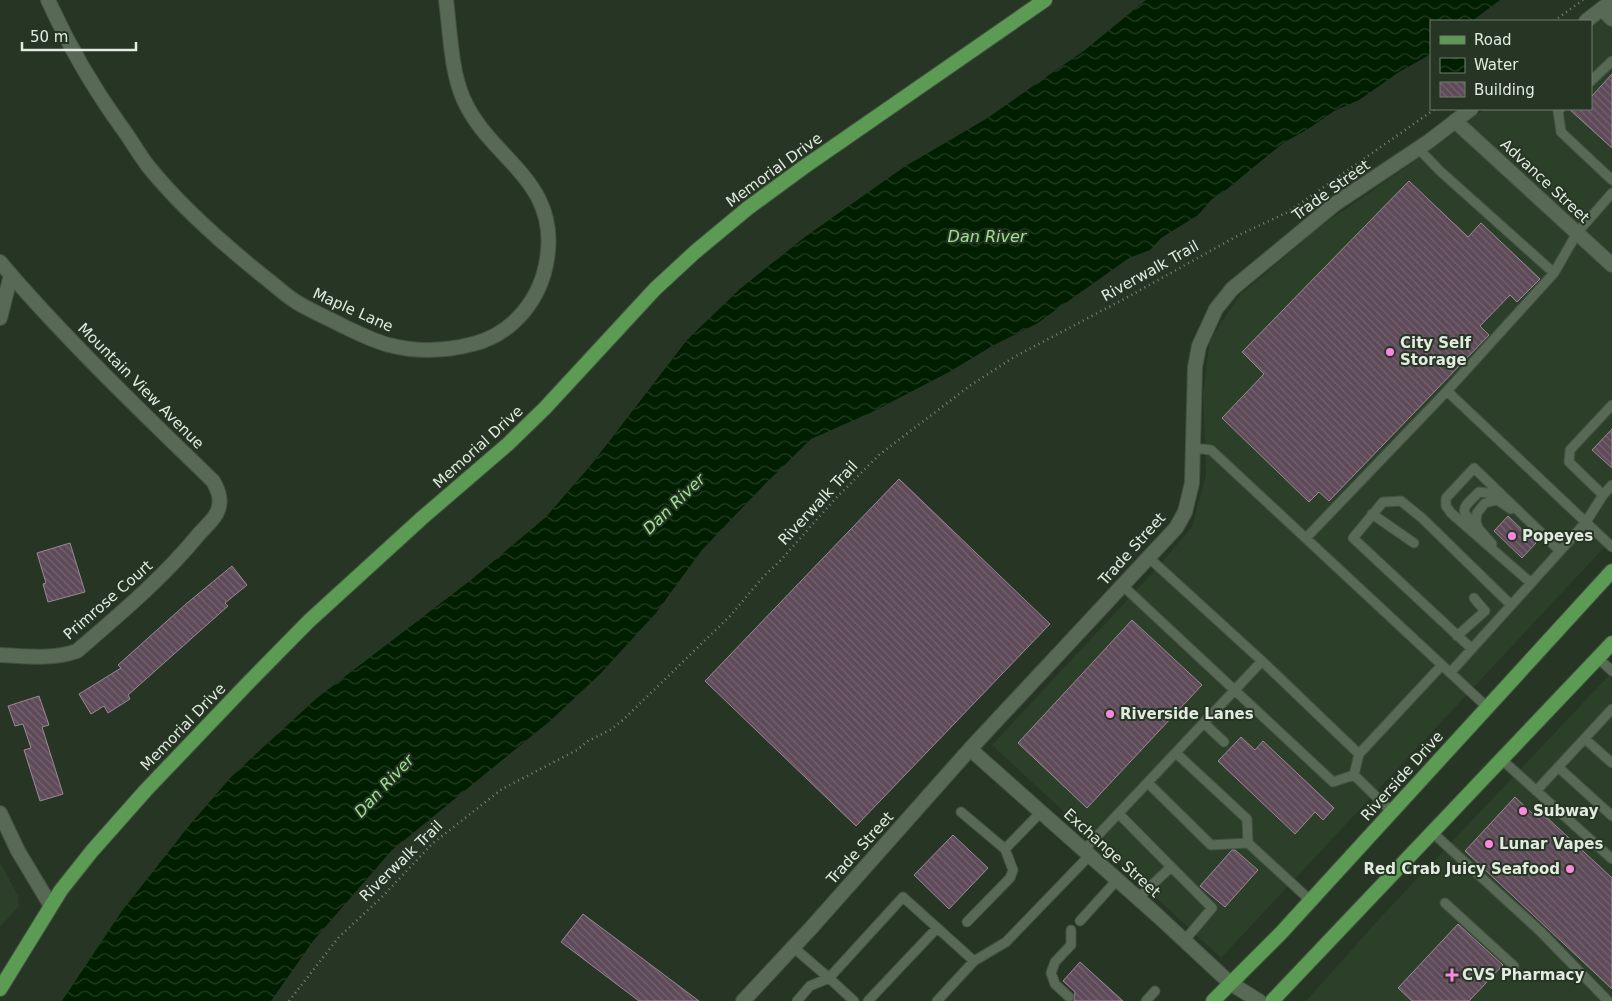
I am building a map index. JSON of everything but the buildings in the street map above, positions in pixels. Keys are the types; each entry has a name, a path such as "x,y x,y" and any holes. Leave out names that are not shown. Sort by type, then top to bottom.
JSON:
{"main road":[{"name":"Memorial Drive","path":"0,989 62,890 92,851 146,790 309,621 422,518 508,444 545,408 655,289 688,258 748,208 804,166 1045,0"},
{"name":"Riverside Drive","path":"1213,1001 1311,901 1612,571"},
{"path":"1272,1001 1612,643"}],"street":[{"name":"Maple Lane","path":"48,0 62,32 108,109 147,165 211,232 297,303 373,340 388,345 428,350 477,343 508,327 524,312 536,296 543,278 548,244 546,218 540,198 513,163 484,132 472,116 462,97 456,77 446,0"},
{"path":"1587,20 1607,5 1612,19"},
{"name":"Trade Street","path":"743,1001 793,948 970,749 1176,528 1185,512 1192,483 1195,367 1199,346 1216,309 1232,289 1335,204 1418,148 1470,110"},
{"name":"Advance Street","path":"1455,121 1612,265"},
{"name":"Mountain View Avenue","path":"0,262 36,303 108,378 213,480 218,490 220,501 218,512 194,540"},
{"path":"0,318 11,275"},
{"name":"Primrose Court","path":"0,655 48,657 64,656 77,652 140,596 179,558 194,540"},
{"name":"Exchange Street","path":"970,749 1138,898 1230,983 1259,1001"},
{"path":"0,813 18,851 51,906"}],"lane":[{"path":"1592,80 1612,61"},
{"path":"1559,110 1561,132 1612,180"},
{"path":"1418,148 1440,171 1554,273"},
{"path":"1306,538 1447,391 1554,273 1577,233 1610,199"},
{"path":"1447,391 1612,547"},
{"path":"1603,495 1569,462 1570,450 1612,405"},
{"path":"1193,448 1211,450 1487,707"},
{"path":"1531,583 1450,513 1446,506 1446,498 1474,468 1560,551"},
{"path":"1450,673 1586,522 1603,495 1612,485"},
{"path":"1502,559 1490,541 1465,516 1465,506 1479,492 1488,493 1528,520"},
{"path":"1478,528 1476,521 1477,513 1485,503 1497,500"},
{"path":"1472,648 1353,538 1372,514 1383,502 1401,501 1422,518 1511,605"},
{"path":"1372,514 1414,543"},
{"path":"1148,557 1262,661 1359,754"},
{"path":"1122,585 1333,782 1354,774"},
{"path":"1458,636 1485,611 1474,598"},
{"path":"1598,658 1612,671"},
{"path":"937,1001 974,961 1006,942 1087,853 1118,814 1262,661"},
{"path":"1354,774 1359,754 1442,665"},
{"path":"1536,790 1611,713"},
{"path":"1204,723 1224,742"},
{"path":"1585,739 1612,764"},
{"path":"1176,752 1247,820 1248,843 1311,901"},
{"path":"1501,759 1612,859"},
{"path":"1558,767 1612,816"},
{"path":"1354,774 1392,812"},
{"path":"1148,783 1212,845 1248,843"},
{"path":"962,812 1005,849 1014,870 1010,878 967,922"},
{"path":"1005,849 1041,812"},
{"path":"1118,814 1212,908 1184,941"},
{"path":"1433,833 1541,932 1608,1001"},
{"path":"1138,898 1171,866"},
{"path":"1080,921 1117,880"},
{"path":"797,1001 810,986 829,978 902,897 974,961"},
{"path":"1445,903 1514,966"},
{"path":"868,1001 937,928"},
{"path":"1070,998 1055,984 1051,973 1055,962 1071,945 1071,930"},
{"path":"793,948 854,1001"},
{"path":"1146,1001 1155,992"}],"path":[{"path":"1555,20 1582,0"},
{"name":"Riverwalk Trail","path":"288,1001 339,938 383,896 432,844 502,789 577,750 588,741 610,730 622,720 730,616 764,576 879,454 976,381 1014,357 1126,298 1239,235 1288,212 1434,110"}],"shaded area":[{"path":"1612,10 1612,539 1221,958 992,745 1157,568 1192,527 1206,475 1203,394 1210,339 1240,295 1321,226 1428,152 1483,110 1592,110 1592,25"},
{"path":"1612,672 1612,1001 1306,1001 1380,918"},
{"path":"0,862 18,896 19,906 0,927"}],"water":[{"name":"Dan River","path":"1146,0 1500,0 1473,20 1430,20 1430,55 1399,72 1359,100 1334,111 1283,143 1221,194 1212,199 1198,215 1161,238 1150,250 1129,258 1036,324 870,413 811,439 701,551 656,613 599,675 550,721 391,851 313,941 271,1001 62,1001 122,911 188,827 232,776 317,698 471,580 545,518 591,465 687,340 741,288 805,237 904,167 986,119 1085,50"}],"place":[{"name":"City Self Storage","path":"1390,352"},
{"name":"Popeyes","path":"1512,536"},
{"name":"Riverside Lanes","path":"1110,714"},
{"name":"Subway","path":"1523,811"},
{"name":"Lunar Vapes","path":"1489,844"},
{"name":"Red Crab Juicy Seafood","path":"1570,869"},
{"name":"CVS Pharmacy","path":"1452,975"}]}
